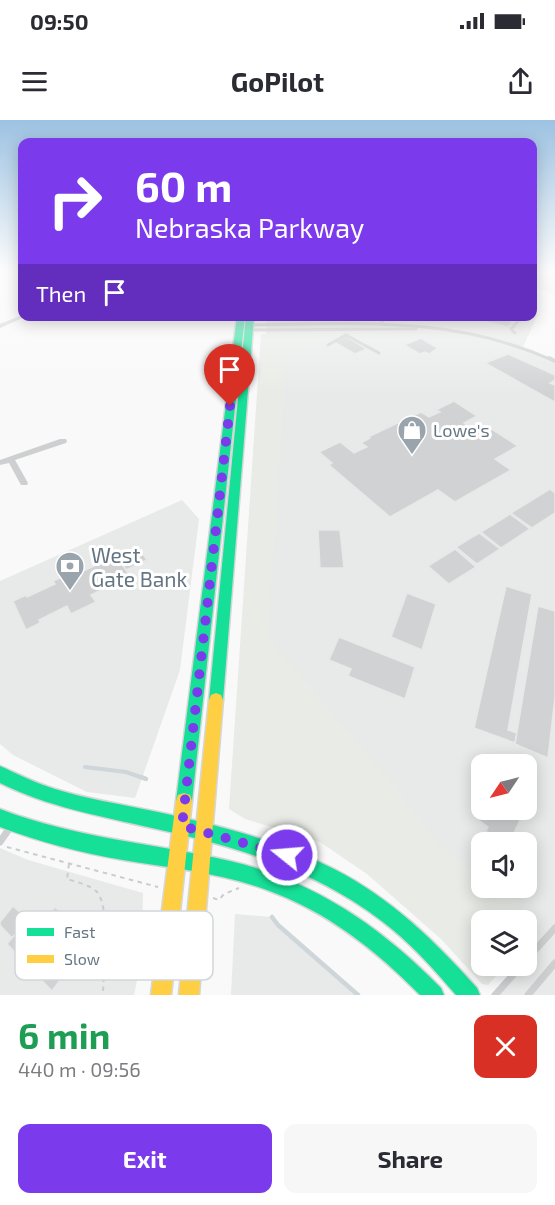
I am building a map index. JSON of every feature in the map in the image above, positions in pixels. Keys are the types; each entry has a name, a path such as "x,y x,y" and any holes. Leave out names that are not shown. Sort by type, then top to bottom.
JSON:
{"main road":[{"path":"170,911 245,324"},
{"path":"197,911 245,324"},
{"path":"0,774 24,787 59,800 182,826 272,850 301,861 356,890 410,931 470,995"},
{"path":"0,818 61,839 201,864 279,883 350,918 400,959 434,995"},
{"path":"161,995 163,980"},
{"path":"189,995 190,980"}],"street":[{"path":"0,326 18,319"},
{"path":"0,463 63,441"},
{"path":"11,459 24,483"}],"lane":[{"path":"515,333 512,329 518,321"},
{"path":"383,323 385,330"},
{"path":"245,324 383,323 466,331 497,338 555,361"},
{"path":"245,324 385,330 434,328"},
{"path":"328,345 339,338 351,336 379,353"},
{"path":"0,843 12,824"},
{"path":"537,948 555,928"},
{"path":"528,995 555,963"},
{"path":"495,995 512,976"}],"path":[{"path":"0,843 148,886 173,888"},
{"path":"69,864 66,873 68,879 95,890 103,905 103,911"},
{"path":"199,893 219,900 231,890 246,888"}],"shaded area":[{"path":"267,321 535,321 523,347 555,361 555,995 495,995 512,976 537,976 537,910 489,910 479,898 537,898 537,832 471,832 471,889 267,643 258,484"},
{"path":"261,334 317,334 318,340 287,353 268,638 393,785 435,840 471,870 471,898 518,898 521,910 471,910 471,972 441,939 367,874 320,842 245,819 229,809"},
{"name":"West Gate Bank","path":"182,500 199,519 180,670 135,798 87,792 13,755 0,744 0,581"},
{"path":"0,848 28,860 143,893 143,911 15,911 15,980 137,980 134,995 0,995"},
{"path":"235,914 272,917 278,925 358,995 231,995"},
{"path":"475,976 496,976 488,985 482,984"}],"building":[{"path":"482,321 512,321 511,323 518,324 508,327"},
{"path":"346,336 367,349 355,354 334,342"},
{"path":"421,338 438,348 429,354 425,352 420,354 404,345"},
{"path":"508,354 555,375 555,380 550,383 555,385 555,402 485,363"},
{"name":"Lowe's","path":"454,401 477,416 464,423 480,433 490,428 518,446 495,459 511,470 455,502 438,490 390,517 329,465 332,463 319,452 340,442 354,453 367,447 361,443 370,438 368,437 421,412 429,417 440,412 436,410"},
{"path":"550,489 555,493 555,513 532,528 511,513"},
{"path":"510,514 530,529 501,548 481,532"},
{"path":"318,530 340,530 344,568 320,568"},
{"path":"479,533 500,549 477,564 456,547"},
{"path":"455,549 476,567 449,584 428,566"},
{"path":"141,551 147,560 126,570 120,561"},
{"name":"West Gate Bank","path":"114,552 132,579 117,587 115,583 91,595 96,602 71,614 67,606 39,620 40,623 26,630 13,601 55,584 53,581 76,571 77,574 103,562 101,559"},
{"path":"506,586 532,594 508,730 517,733 515,743 474,728"},
{"path":"407,593 436,604 422,650 391,637"},
{"path":"538,606 555,611 555,697 548,758 515,744"},
{"path":"339,637 415,667 405,699 348,676 351,669 329,660"},
{"path":"478,820 520,820 514,832 488,832 488,827"},
{"path":"13,906 18,911 15,911 15,934 12,938 0,922"},
{"path":"15,934 15,952 7,944"},
{"path":"41,980 60,980 52,991"}],"waterway":[{"path":"85,767 126,772 146,779 141,777"},
{"path":"272,917 278,925 358,995"}],"traffic: fast":[{"path":"184,801 240,321"},
{"path":"216,700 250,321"},
{"path":"0,774 55,797 202,830 290,858 365,897 400,924 435,956 470,995"},
{"path":"0,818 72,841 232,871 265,880 297,893 355,925 408,969 434,995"}],"traffic: slow":[{"path":"197,911 216,700"},
{"path":"171,911 184,801"},
{"path":"161,995 163,980"},
{"path":"189,995 190,980"}],"place":[{"name":"Lowe's","path":"412,456"},
{"name":"West Gate Bank","path":"70,592"}],"route":[{"path":"230,406 182,826 287,855"}]}
